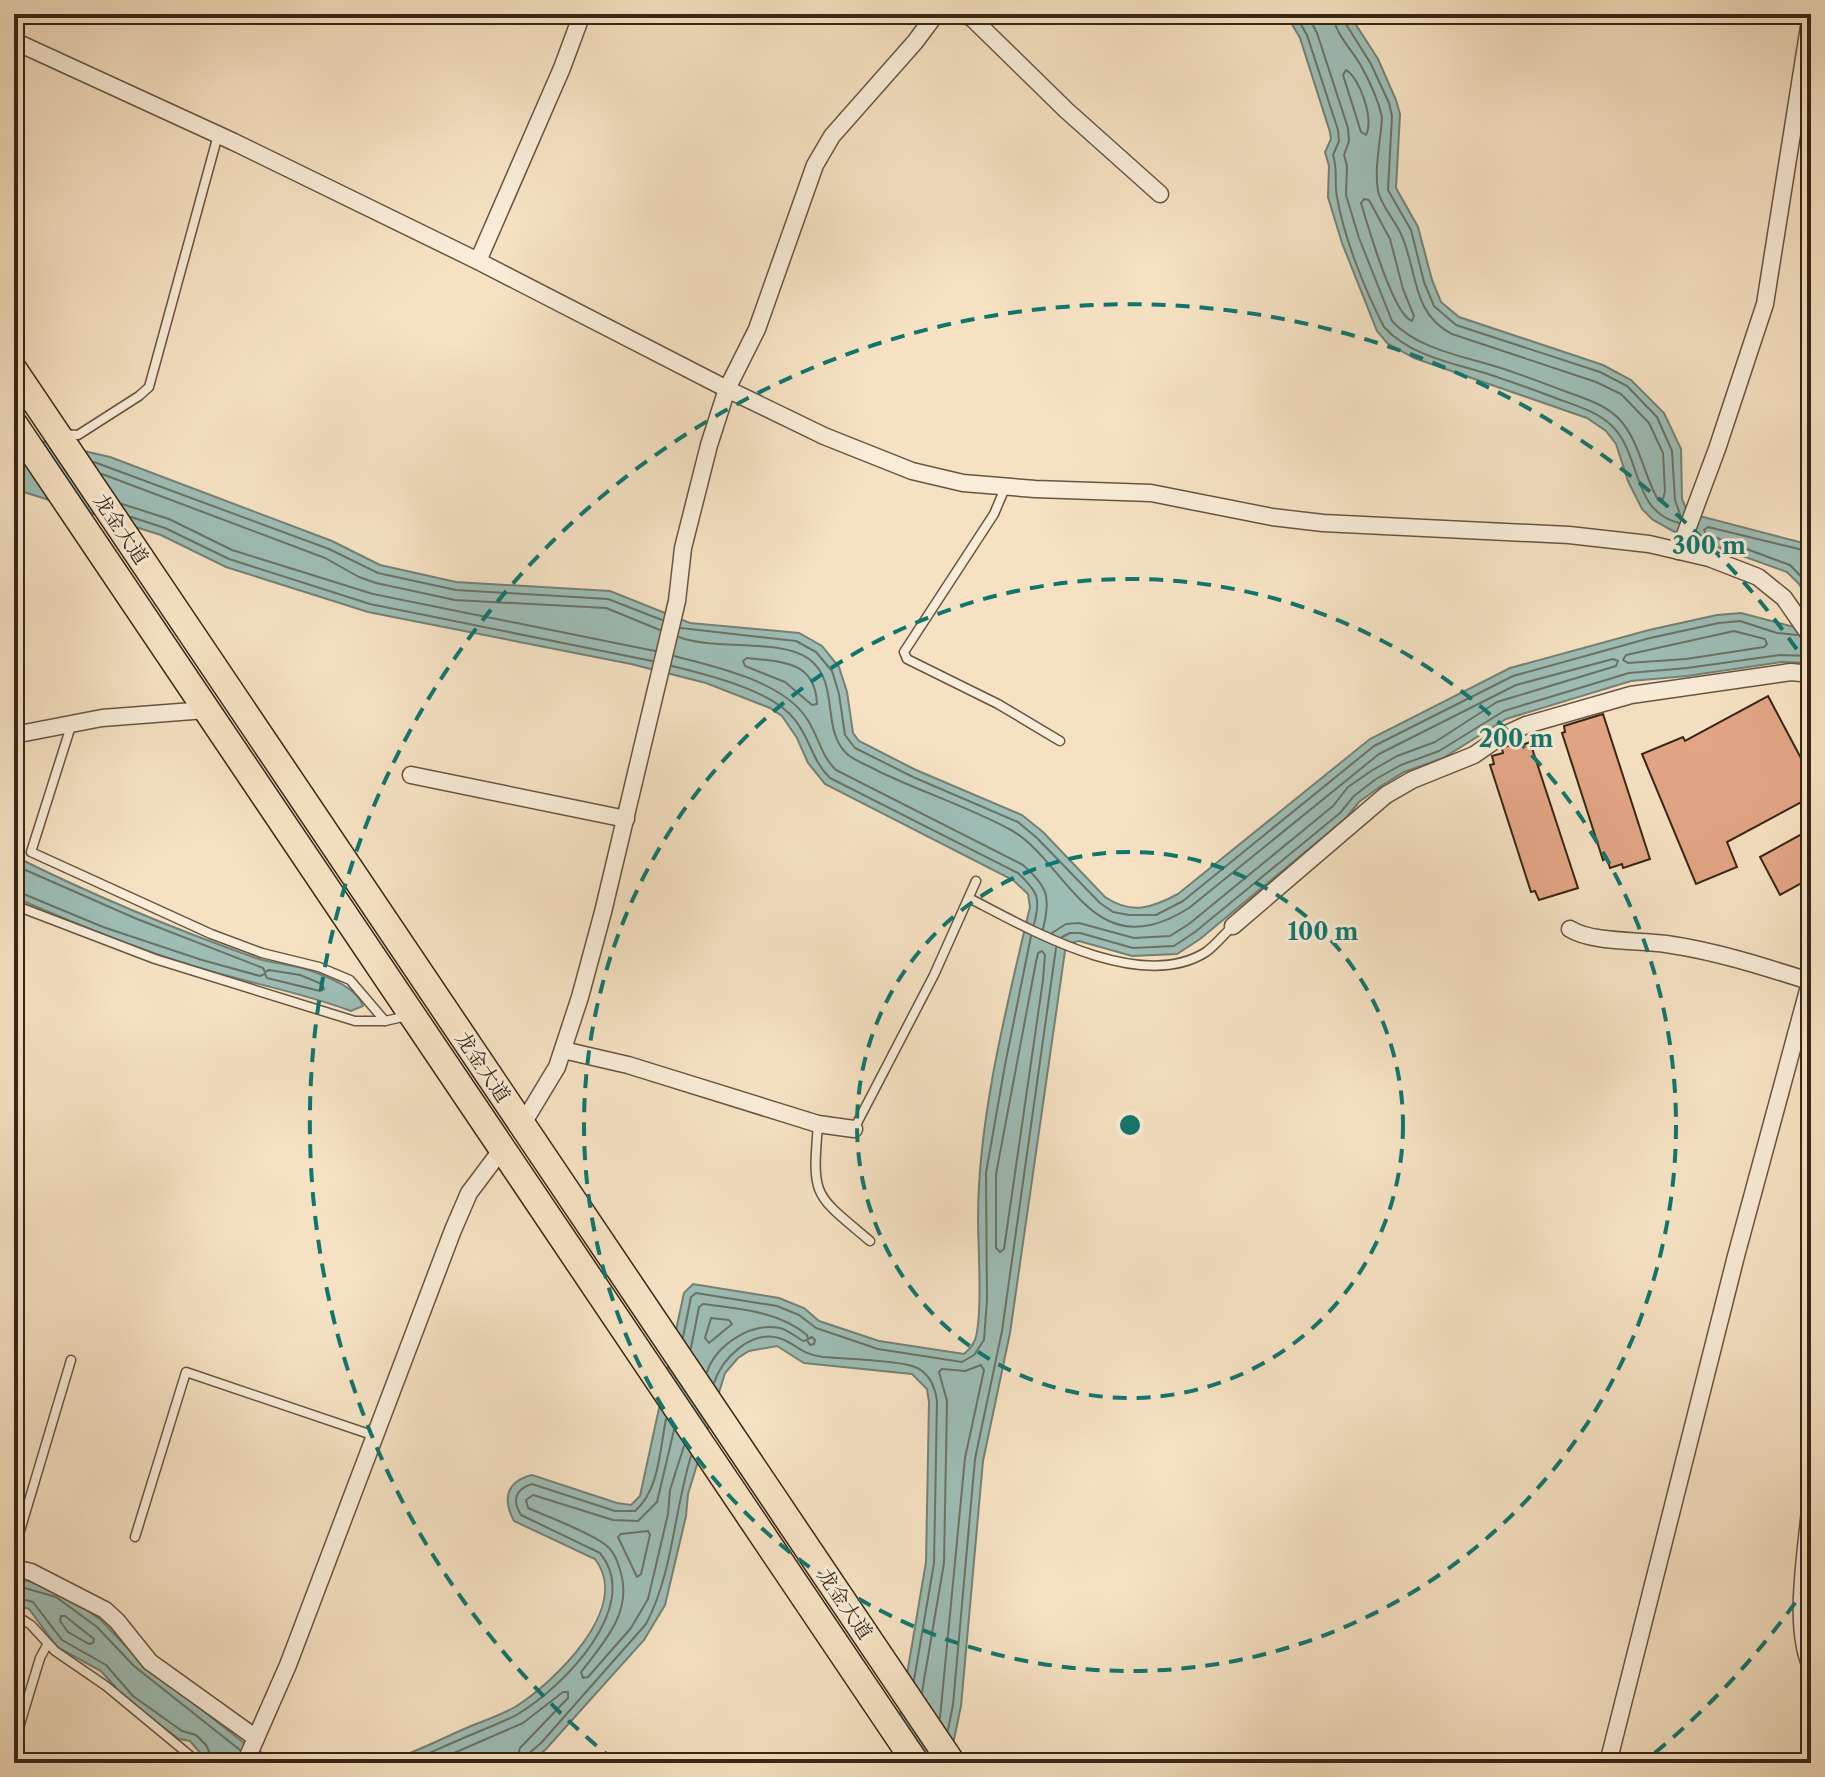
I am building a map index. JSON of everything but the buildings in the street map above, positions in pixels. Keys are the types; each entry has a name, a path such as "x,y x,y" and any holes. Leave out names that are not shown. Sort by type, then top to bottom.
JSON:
{"main road":[{"name":"龙金大道","path":"14,370 952,1763"},
{"name":"龙金大道","path":"18,430 916,1763"}],"street":[{"path":"478,261 562,68 582,14"},
{"path":"522,1125 557,1067 592,955 677,601 683,548 694,501 727,389 757,329 808,181 823,150 936,14"},
{"path":"963,14 972,18 1066,110 1160,194"},
{"path":"1681,545 1765,304 1811,14"},
{"path":"14,41 218,135 478,261 824,436 912,471 963,483 1151,493 1272,517 1323,523 1569,535 1681,545 1758,577 1775,589 1811,637"},
{"path":"1233,926 1386,795 1412,780 1474,755 1513,730 1631,695 1791,672 1811,674"},
{"path":"14,735 130,715 206,710"},
{"path":"411,775 626,819"},
{"path":"1570,929 1586,935 1668,944 1733,957 1810,980 1732,1272 1608,1763"},
{"path":"563,1050 628,1065 818,1124 854,1129"},
{"path":"245,1763 288,1665 469,1193 502,1149"},
{"path":"14,1568 31,1572 105,1610 150,1662 254,1742"}],"lane":[{"path":"57,434 78,435 149,387 218,135"},
{"path":"1006,486 994,514 904,652 907,659 998,704 1060,741"},
{"path":"72,723 31,852 211,934 262,953 319,967 350,980 385,1021"},
{"path":"854,1129 934,975 976,881"},
{"path":"969,898 1071,947 1112,960 1166,965 1181,962 1207,951 1233,926"},
{"path":"14,905 91,936 219,980 355,1021 385,1021 411,1015"},
{"path":"818,1124 814,1168 817,1188 828,1206 870,1241"},
{"path":"14,1551 71,1360"},
{"path":"135,1537 186,1372 376,1437"},
{"path":"1811,1492 1806,1509 1798,1628 1800,1652 1811,1676"},
{"path":"14,1614 31,1625 47,1645 106,1686 199,1763"},
{"path":"14,1744 40,1658 47,1645"}],"water":[{"path":"1286,14 1349,14 1378,59 1400,114 1396,188 1418,227 1441,302 1459,317 1603,365 1631,380 1664,413 1681,449 1682,499 1688,513 1811,545 1811,663 1781,662 1631,681 1506,719 1443,758 1404,772 1381,786 1200,939 1177,954 1132,956 1079,941 1066,944 1010,1333 983,1461 961,1706 949,1763 892,1763 926,1562 927,1389 912,1374 804,1363 777,1346 749,1351 725,1373 688,1494 686,1516 665,1605 644,1640 546,1749 530,1763 384,1763 515,1707 549,1681 584,1642 604,1599 604,1578 595,1559 514,1521 508,1506 509,1493 516,1482 532,1475 617,1503 631,1505 640,1496 684,1293 693,1284 779,1298 804,1308 819,1321 879,1341 964,1354 970,1348 975,1340 979,1315 979,1180 988,1101 1030,907 1028,894 1013,880 825,784 808,763 797,738 782,716 770,708 706,683 631,664 368,612 226,567 161,535 14,489 14,435 110,457 332,541 380,565 456,582 610,591 690,623 799,633 822,646 839,667 847,692 853,733 859,741 916,770 1022,815 1043,832 1105,897 1133,908 1151,906 1178,894 1370,739 1510,668 1717,615 1741,613 1794,627 1802,624 1809,611 1807,595 1787,572 1673,531 1653,520 1642,509 1628,481 1616,444 1606,431 1587,418 1414,358 1387,343 1377,331 1342,243 1328,197 1329,166 1325,152 1331,139 1330,132 1300,38"},
{"path":"14,856 103,898 195,935 256,958 324,976 355,993 363,1006 351,1011 197,967 37,907 14,897"},
{"path":"14,1577 60,1590 102,1621 139,1660 244,1743 281,1763 207,1761 190,1741 179,1739 128,1701 101,1671 57,1647 29,1609 14,1604"}]}
